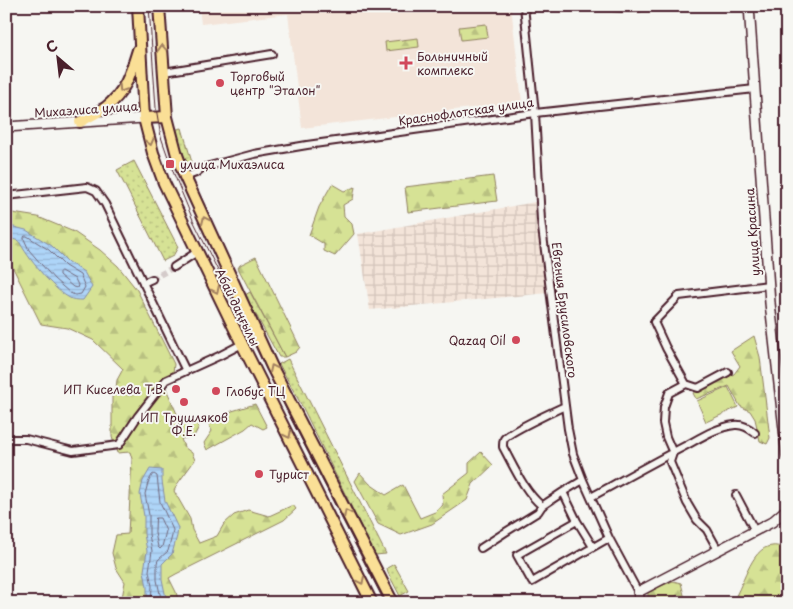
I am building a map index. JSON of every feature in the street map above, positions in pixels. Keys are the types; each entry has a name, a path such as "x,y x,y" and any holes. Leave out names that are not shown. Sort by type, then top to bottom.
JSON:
{"main road":[{"name":"Абай даңғылы","path":"138,6 144,118 153,153 164,183 242,344 372,603"},
{"name":"Абай даңғылы","path":"159,6 167,117 184,176 272,367 393,603"},
{"path":"80,122 104,108 118,95 129,77 140,44"},
{"name":"Михаэлиса улица","path":"144,118 167,117"}],"street":[{"name":"Евгения Брусиловского","path":"524,6 535,113 541,220 568,429 573,454 583,480 609,538 638,592 640,603"},
{"path":"592,6 630,8 654,6"},
{"name":"улица Красина","path":"749,6 769,285 783,395 787,456"},
{"path":"164,72 272,54"},
{"name":"Краснофлотская улица","path":"184,176 196,173 202,168 254,154 307,145 535,113 755,89"},
{"name":"Михаэлиса улица","path":"6,127 144,118"},
{"path":"6,196 87,187 96,190 105,204 186,371"},
{"path":"174,267 197,252"},
{"path":"143,283 152,279"},
{"path":"728,372 698,388 686,384 654,322 679,296 769,285"},
{"path":"6,439 26,439 73,451 119,445 138,416 166,380 242,344"},
{"path":"686,384 669,393 664,406 663,423 666,437 673,453 670,462 687,503 718,550"},
{"path":"542,506 534,500 518,476 503,447 503,442 505,438 529,424 565,406"},
{"path":"591,497 705,436 729,426 748,427 756,433"},
{"path":"481,548 538,512 542,506 583,480"},
{"path":"563,492 577,521 593,547"},
{"path":"736,495 755,531"},
{"path":"638,592 772,522 787,509"},
{"path":"577,521 517,555 532,582 609,538"}],"shaded area":[{"name":"Больничный комплекс","path":"199,6 511,6 522,102 302,128 288,14 201,24"},
{"path":"535,202 548,293 370,310 358,234"}],"green space":[{"path":"486,24 488,37 461,40 459,27"},
{"path":"418,38 419,47 386,51 385,42"},
{"path":"182,128 193,166 183,164 173,130"},
{"path":"134,161 178,247 173,256 163,261 117,170"},
{"path":"493,176 497,201 408,212 405,187"},
{"path":"332,184 344,191 355,187 353,199 343,205 344,216 352,224 354,234 335,256 324,251 324,244 309,235 319,207"},
{"path":"6,212 38,217 74,232 100,250 118,266 137,290 174,364 173,373 165,386 177,414 194,422 199,427 194,436 181,439 184,447 192,453 195,460 174,491 190,519 192,530 199,543 217,536 224,524 234,515 248,510 269,516 293,505 296,509 284,520 169,578 179,603 121,603 125,582 116,568 112,553 116,535 128,534 132,459 130,452 117,453 112,437 112,397 117,380 123,369 93,340 67,328 41,324 6,254"},
{"path":"256,257 300,347 296,352 285,357 238,268 240,265"},
{"path":"250,292 285,357 279,357 245,295"},
{"path":"754,336 760,357 770,438 767,444 760,441 755,419 750,411 740,406 729,386 696,399 693,393 734,374 740,366 731,351"},
{"path":"288,359 386,554 375,555 303,408 279,364"},
{"path":"728,387 738,407 706,422 697,401"},
{"path":"255,404 267,427 263,429 252,423 245,429 207,450 204,443 212,431 209,425 232,411"},
{"path":"481,452 493,465 473,484 467,500 432,524 401,535 378,524 355,481 360,473 370,484 386,495 403,485 420,518 435,512 443,505 442,494 469,473 469,463"},
{"path":"787,541 787,603 731,603 758,554 764,548 772,546 784,547"},
{"path":"394,564 409,591 400,596 387,568"},
{"path":"673,581 681,583 686,603 683,603 678,595 668,600 648,598 648,593"}],"water":[{"path":"6,225 26,230 52,246 68,262 84,272 92,287 83,300 70,298 55,287 34,263 19,241 6,237"},
{"path":"150,469 162,470 165,501 178,528 172,554 162,564 162,579 167,603 147,603 144,571 147,551 140,494 143,481"}],"tunnel":[{"path":"152,279 174,267"}],"tram line":[{"path":"149,6 156,108 161,137 174,174 193,220 289,415 385,603"}],"place":[{"name":"Больничный комплекс","path":"406,63"},
{"name":"Торговый центр \"Эталон\"","path":"220,83"},
{"name":"улица Михаэлиса","path":"170,164"},
{"name":"Qazaq Oil","path":"516,340"},
{"name":"ИП Киселева Т.В.","path":"176,389"},
{"name":"Глобус ТЦ","path":"216,391"},
{"name":"ИП Трушляков Ф.Е.","path":"184,402"},
{"name":"Турист","path":"259,474"}]}
